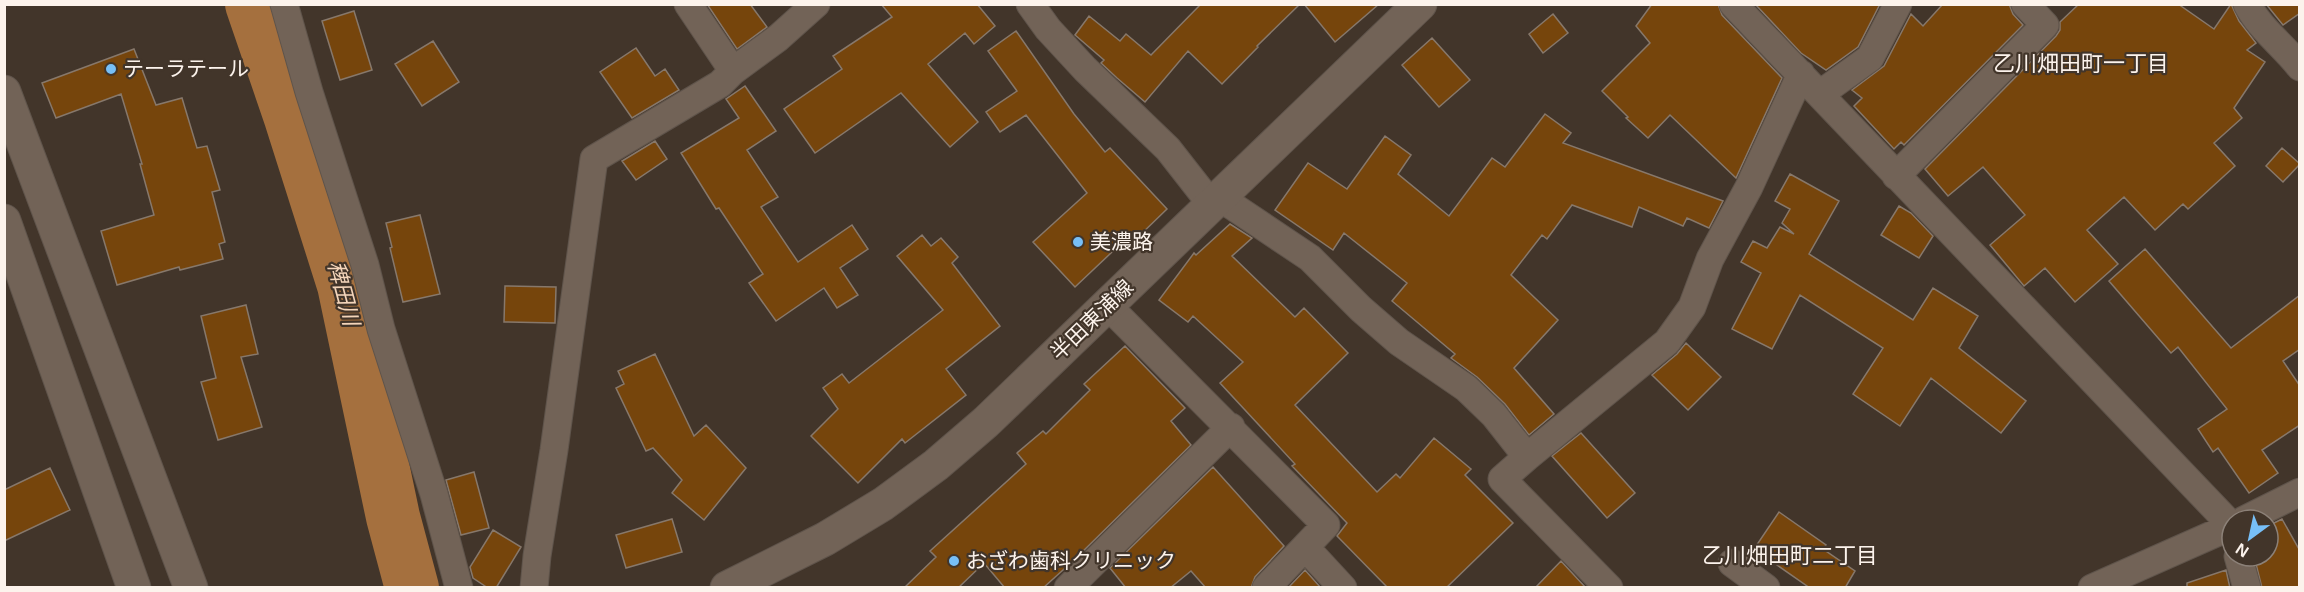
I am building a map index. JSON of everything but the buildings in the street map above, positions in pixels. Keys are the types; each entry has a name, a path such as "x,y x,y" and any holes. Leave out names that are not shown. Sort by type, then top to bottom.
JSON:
{"street":[{"path":"284,4 309,92 365,265 381,329 434,494 459,588"},
{"path":"688,4 733,70"},
{"path":"534,588 594,159 720,84 733,70 778,38 816,4"},
{"path":"1030,4 1048,29 1085,69 1168,149 1215,200 1310,258 1361,309 1400,342 1466,388 1494,415 1527,457"},
{"name":"半田東浦線","path":"739,585 825,539 883,504 936,465 994,414 1108,306 1420,4"},
{"path":"1733,4 2220,514"},
{"path":"1820,94 1870,58 1898,4"},
{"path":"1896,176 2045,25 2025,4"},
{"path":"2247,4 2255,19 2296,52"},
{"path":"1609,588 1502,479 1666,342 1692,307 1710,259 1749,187 1802,74"},
{"path":"4,92 120,396 190,588"},
{"path":"4,221 134,588"},
{"path":"1108,306 1231,427 1326,525 1266,588"},
{"path":"1068,588 1231,427"},
{"path":"2273,508 2298,498"},
{"path":"2092,588 2220,531"},
{"path":"1306,548 1343,588"},
{"path":"1732,563 1766,588"},
{"path":"2241,568 2247,588"}],"waterway":[{"name":"稗田川","path":"252,4 344,285 393,517 412,588"}],"place":[{"name":"テーラテール","path":"111,69"},
{"name":"美濃路","path":"1078,242"},
{"name":"おざわ歯科クリニック","path":"954,561"}],"district":[{"name":"乙川畑田町一丁目","path":"2081,63"},
{"name":"乙川畑田町二丁目","path":"1790,555"}]}
